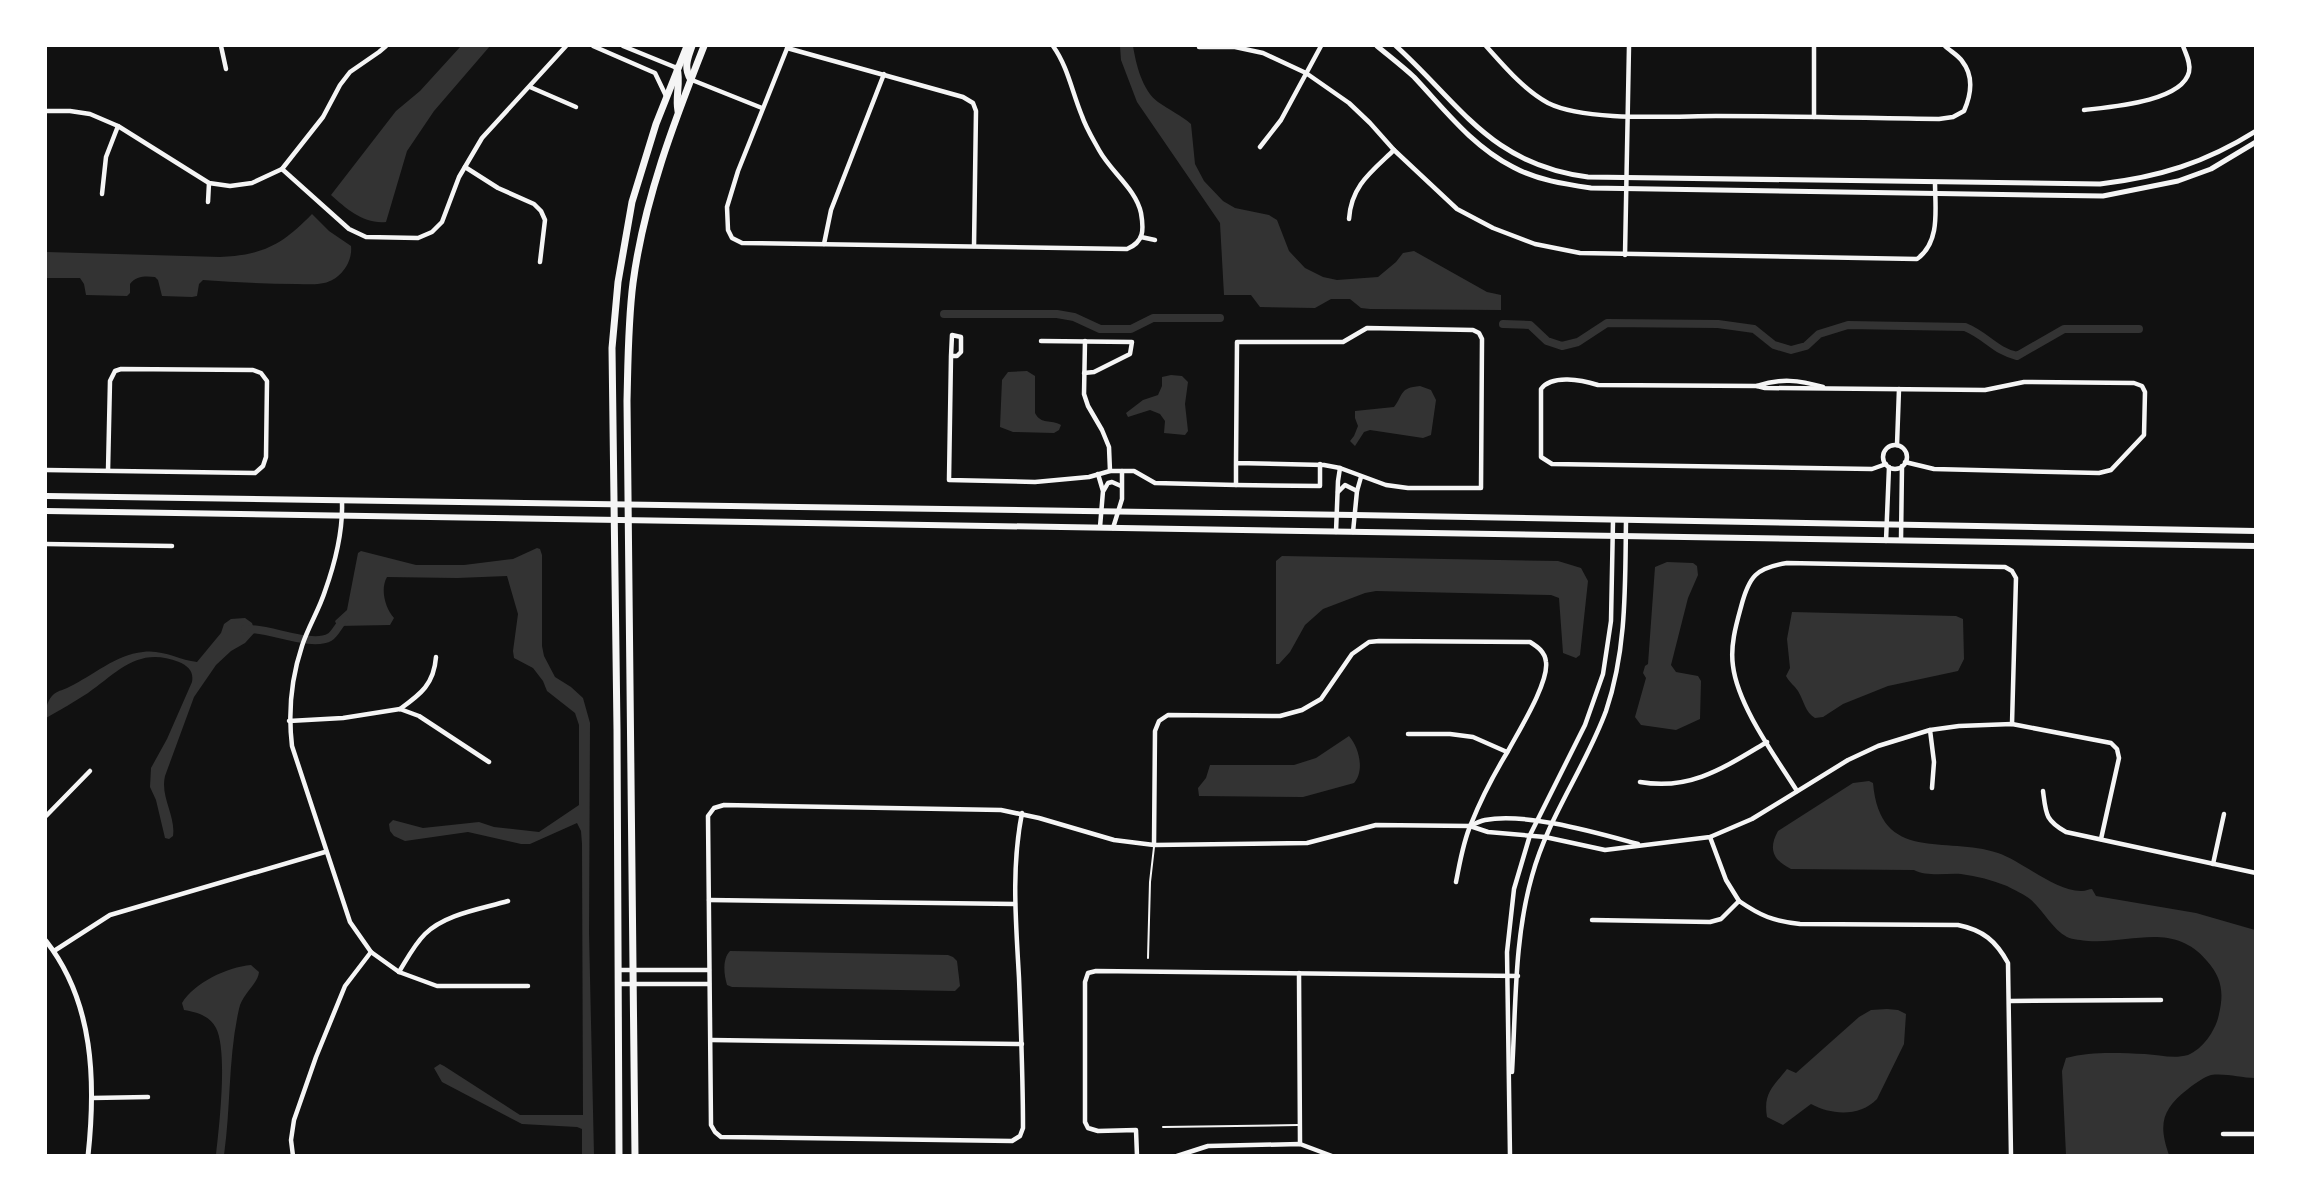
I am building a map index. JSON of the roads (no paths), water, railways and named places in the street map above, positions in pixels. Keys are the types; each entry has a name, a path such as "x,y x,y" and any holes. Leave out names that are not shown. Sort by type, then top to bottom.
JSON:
{"main road":[{"path":"619,1156 617,729 611,377 618,282 632,202 647,150 687,46"},
{"path":"691,80 686,64 692,46"},
{"path":"635,1156 628,336 633,281 647,212 662,155 704,46"},
{"path":"677,68 680,83 678,111"},
{"path":"46,496 2256,531"},
{"path":"138,513 139,498"},
{"path":"46,511 2256,546"},
{"path":"617,729 630,745"}],"street":[{"path":"221,46 226,68"},
{"path":"46,111 90,114 118,126 209,183 230,186 252,183 282,169 323,117 345,78 386,46"},
{"path":"282,169 349,229 366,237 418,238 432,232 442,222 464,167 482,138 566,46"},
{"path":"593,46 656,73 666,97"},
{"path":"623,46 677,68"},
{"path":"974,246 973,103 963,97 788,47 762,108 727,207 728,230 732,238 742,243 1127,249 1136,245 1143,227 1138,203 1100,153 1082,116 1065,67 1053,46"},
{"path":"1260,148 1281,120 1321,46"},
{"path":"1377,46 1411,75 1463,130 1495,157 1549,181 1591,188 2103,196 2179,181 2211,169 2256,142"},
{"path":"1396,46 1495,143 1552,170 1569,174 1626,178 2100,184 2138,180 2197,162 2256,131"},
{"path":"1486,46 1504,67 1528,88 1548,102 1572,112 1627,116 1939,119 1953,117 1964,111 1970,91 1969,74 1962,61 1945,46"},
{"path":"1625,255 1629,46"},
{"path":"1814,46 1814,117"},
{"path":"2084,110 2142,101 2182,85 2189,73 2189,60 2183,46"},
{"path":"1199,47 1235,47 1263,54 1306,73 1349,103 1457,209 1493,228 1535,244 1580,253 1917,259 1931,244 1934,233 1935,182"},
{"path":"824,244 831,210 884,74"},
{"path":"691,80 762,108"},
{"path":"530,87 576,107"},
{"path":"102,194 106,157 118,126"},
{"path":"1349,219 1350,203 1357,189 1394,150"},
{"path":"464,167 498,188 534,204 541,211 545,220 540,262"},
{"path":"208,202 209,183"},
{"path":"1141,237 1155,240"},
{"path":"1236,463 1320,464 1340,468 1386,485 1408,488 1482,488 1482,339 1479,333 1473,330 1367,328 1343,342 1237,342 1236,463 1236,485"},
{"path":"951,356 957,356 961,352 961,337 953,335 951,356 949,480 1035,482 1122,471 1139,472 1155,483 1320,486 1320,464"},
{"path":"1041,341 1132,342 1130,354 1094,372 1084,373"},
{"path":"1085,341 1084,394 1109,447 1110,471"},
{"path":"46,470 108,471 256,473 263,466 266,457 267,381 261,373 253,370 121,369 114,372 110,381 108,471"},
{"path":"1757,386 1780,380 1794,380 1824,387"},
{"path":"1552,381 1584,381 1598,385 1757,386 1803,389 1824,387 1985,390 2024,382 2134,383 2142,386 2145,392 2145,427 2144,435 2110,470 2099,473 1934,469 1904,464 1895,468 1887,466 1872,469 1552,464 1541,457 1541,389 1552,381"},
{"path":"1897,445 1899,389"},
{"path":"1886,541 1888,479 1883,458 1884,451 1897,445 1905,451 1901,479 1901,541"},
{"path":"1336,532 1340,468"},
{"path":"1113,528 1122,499 1122,471"},
{"path":"1098,474 1103,491 1100,527"},
{"path":"1353,533 1361,477"},
{"path":"1888,479 1901,479"},
{"path":"1103,491 1108,483 1122,486"},
{"path":"1338,492 1348,485 1357,491"},
{"path":"342,502 339,543 325,592 302,646 295,671 289,721 292,746 350,922 370,952 399,972 437,986 528,986"},
{"path":"1510,1156 1507,976 1514,889 1530,835 1586,725 1603,674 1611,621 1614,521"},
{"path":"1510,1104 1518,976 1528,892 1545,837 1595,738 1613,687 1622,645 1626,521"},
{"path":"46,544 172,546"},
{"path":"1797,790 1738,689 1732,663 1733,637 1747,585 1761,570 1787,563 2005,567 2012,571 2016,578 2012,723"},
{"path":"1154,845 1155,731 1159,721 1168,715 1280,716 1303,710 1321,699 1345,662 1369,642 1530,642 1544,655 1547,663 1545,674 1525,721 1470,827 1456,882"},
{"path":"289,721 343,718 400,709 424,692 435,670 436,657"},
{"path":"400,709 419,716 489,762"},
{"path":"1022,813 1016,845 1015,904 1022,1044 1023,1128 1020,1136 1012,1141 721,1137 715,1132 711,1125 708,816 714,808 724,805 1001,810 1022,813 1104,837 1154,845 1307,844 1376,825 1470,827 1488,832 1545,837 1605,850 1710,837 1752,819 1847,760 1878,746 1930,730 2012,723 2111,743 2117,749 2119,758 2101,839"},
{"path":"1930,730 1934,762 1932,788"},
{"path":"1408,734 1473,737 1507,752"},
{"path":"1640,782 1657,785 1697,780 1720,770 1767,742"},
{"path":"46,816 90,771"},
{"path":"2043,790 2046,815 2052,824 2066,832 2256,873"},
{"path":"2213,864 2224,814"},
{"path":"1470,827 1484,820 1536,821 1642,845"},
{"path":"1710,837 1726,880 1739,901 1761,916 1779,922 1800,924 1958,925 1982,932 1992,939 2008,963 2011,1156"},
{"path":"54,951 110,915 325,852"},
{"path":"709,900 1015,904"},
{"path":"399,972 425,933 440,922 508,901"},
{"path":"1592,920 1710,922 1721,919 1739,901"},
{"path":"46,941 73,986 92,1061 88,1156"},
{"path":"293,1156 291,1140 294,1120 316,1057 345,986 370,952"},
{"path":"617,970 709,970"},
{"path":"1137,1156 1136,1129 1098,1131 1088,1128 1085,1122 1085,982 1088,973 1518,976"},
{"path":"1299,973 1300,1144"},
{"path":"617,984 709,984"},
{"path":"2010,1001 2161,1000"},
{"path":"711,1040 1022,1044"},
{"path":"92,1098 148,1097"},
{"path":"2223,1134 2256,1134"},
{"path":"1177,1156 1208,1146 1300,1144 1332,1156"}],"lane":[{"path":"1148,958 1154,845"},
{"path":"1163,1127 1300,1125"}],"waterway":[{"path":"944,314 1057,314 1074,317 1100,329 1131,329 1153,318 1220,318"},
{"path":"1503,324 1530,325 1547,341 1562,346 1578,342 1607,323 1718,324 1754,329 1774,345 1791,350 1806,346 1819,334 1848,325 1965,327 2003,351 2017,356 2064,329 2139,329"},
{"path":"245,629 322,640 330,637 345,619"}]}
